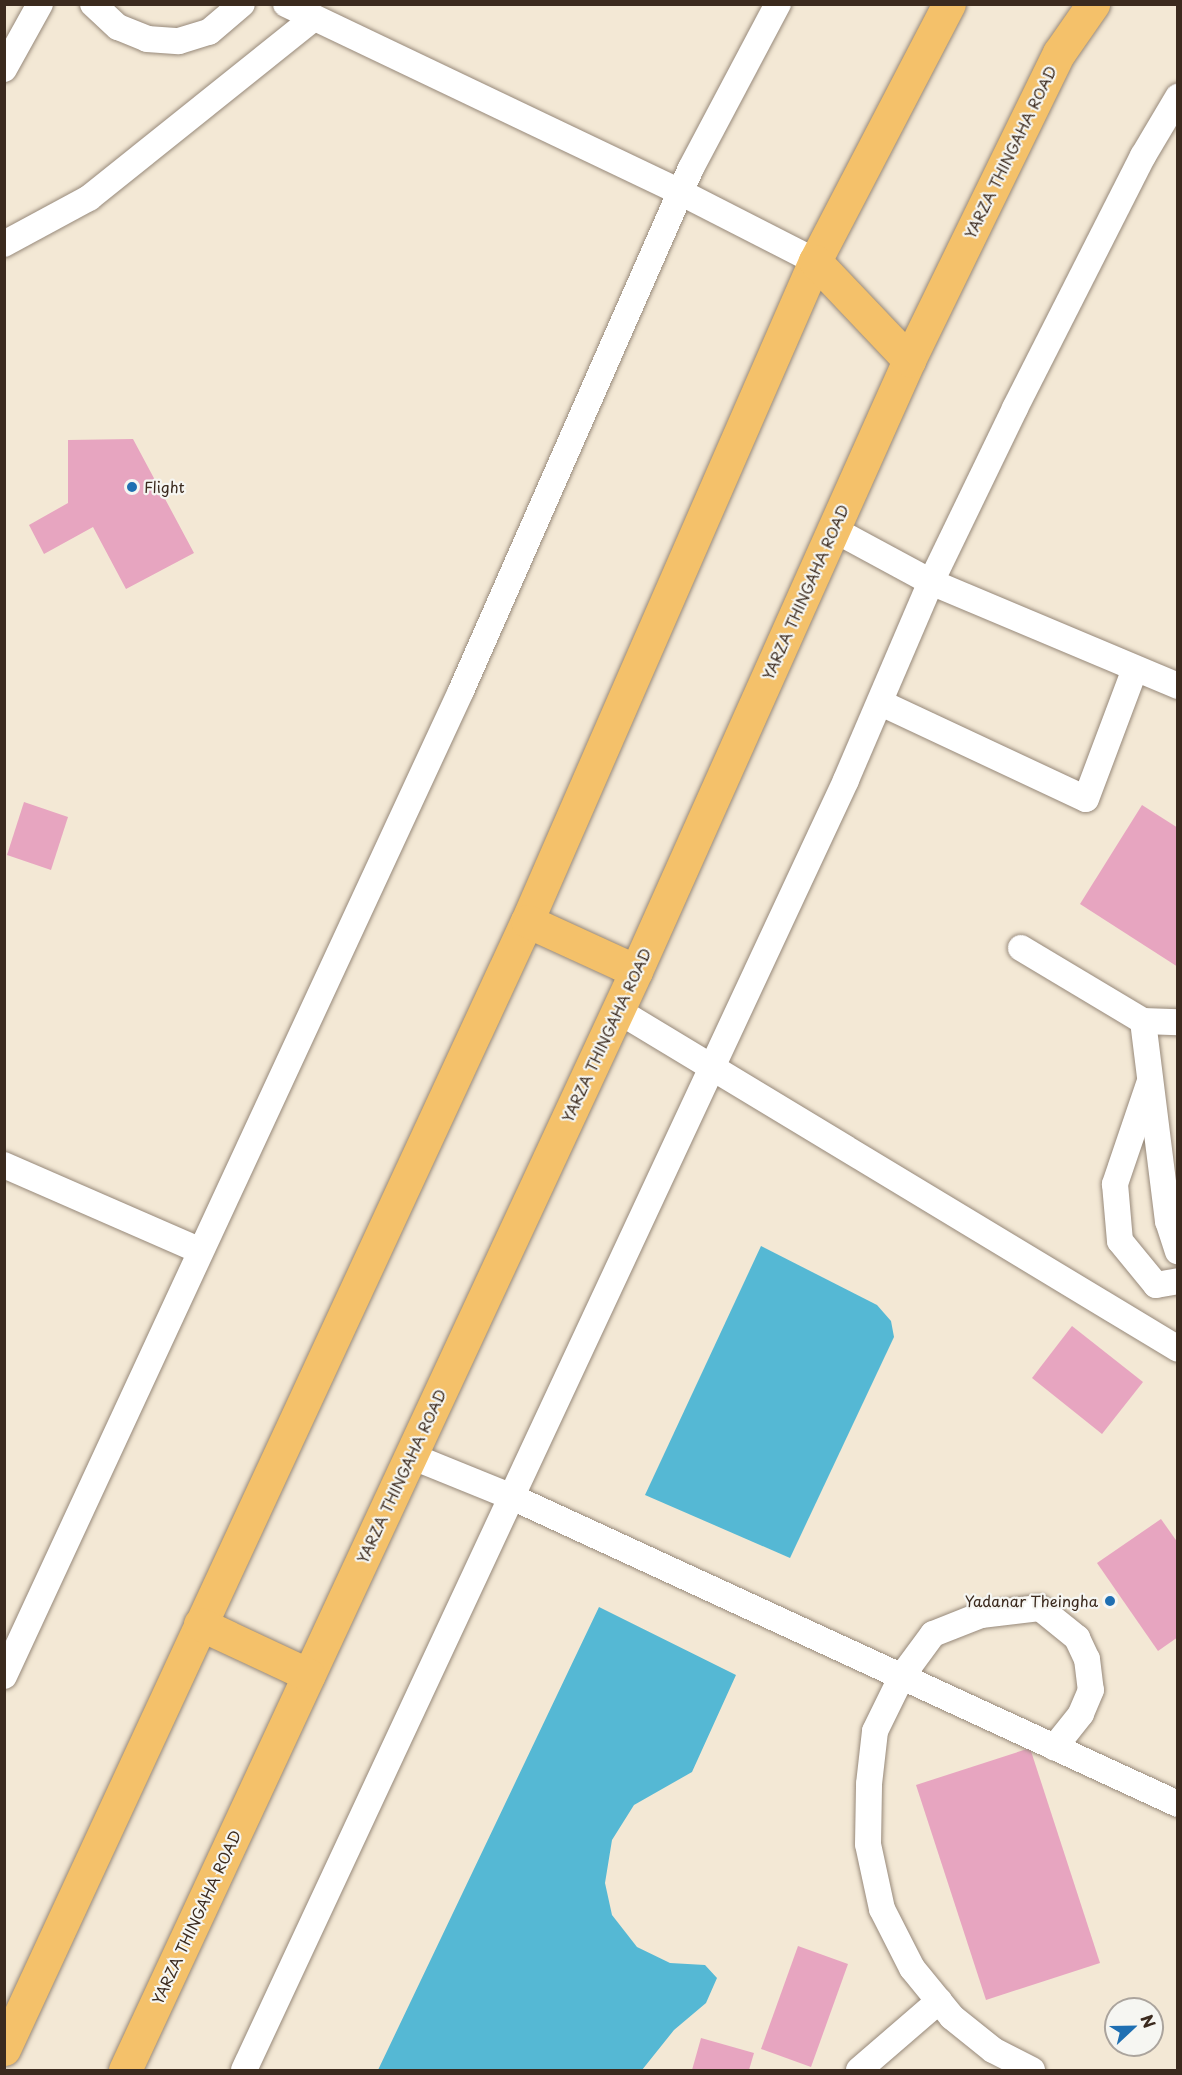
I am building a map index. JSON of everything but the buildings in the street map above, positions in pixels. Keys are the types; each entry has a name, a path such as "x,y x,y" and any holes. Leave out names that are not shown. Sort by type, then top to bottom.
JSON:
{"main road":[{"path":"4,2049 527,921 815,261 949,4"},
{"name":"YARZA THINGAHA ROAD","path":"125,2070 636,971 909,360 1059,52 1093,4"},
{"path":"815,261 909,360"},
{"path":"527,921 636,971"},
{"path":"200,1624 309,1675"}],"street":[{"path":"4,69 40,4"},
{"path":"93,4 118,27 147,39 179,40 209,32 242,4"},
{"path":"286,4 680,192 815,261"},
{"path":"4,1676 461,691 680,192 778,4"},
{"path":"4,244 89,198 314,18"},
{"path":"244,2070 881,703 931,582 1020,397 1143,156 1178,97"},
{"path":"834,529 931,582 1134,671 1178,686"},
{"path":"881,703 1086,799 1134,671"},
{"path":"1021,948 1143,1021 1178,1022"},
{"path":"618,1010 713,1064 1178,1349"},
{"path":"1143,1021 1168,1221 1178,1251"},
{"path":"1151,1078 1115,1184 1120,1240 1156,1286 1178,1281"},
{"path":"4,1165 200,1250"},
{"path":"411,1456 512,1497 1178,1804"},
{"path":"1032,2070 993,2050 939,2001 912,1968 882,1909 868,1844 875,1731 902,1676 933,1634 981,1615 1040,1608 1077,1638 1087,1659 1091,1690 1081,1714 1054,1748"},
{"path":"859,2070 939,2001"}],"water":[{"path":"761,1246 877,1305 891,1321 894,1337 790,1558 645,1495"},
{"path":"599,1607 736,1675 692,1772 634,1805 612,1840 605,1883 612,1915 637,1947 670,1963 705,1965 717,1978 706,2003 674,2030 642,2070 378,2070"}],"place":[{"name":"Flight","path":"132,487"},
{"name":"Yadanar Theingha","path":"1110,1601"}]}
